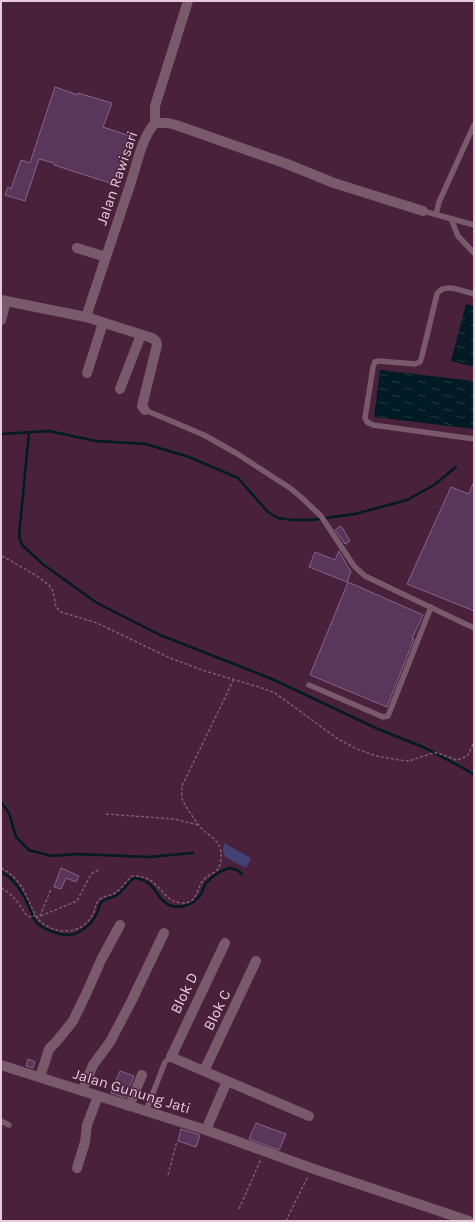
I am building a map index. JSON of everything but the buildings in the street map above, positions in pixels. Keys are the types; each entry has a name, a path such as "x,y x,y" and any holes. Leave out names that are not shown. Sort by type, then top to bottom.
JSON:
{"street":[{"path":"155,123 155,106 188,1"},
{"name":"Jalan Rawisari","path":"86,317 106,258 142,137 155,123 168,123 176,125 286,164 334,183 423,211"},
{"path":"77,248 106,258"},
{"path":"1,320 3,301 86,317 156,341 157,345 142,406 145,410"},
{"path":"86,373 103,323"},
{"path":"120,389 141,335"},
{"path":"40,1077 49,1049 73,1021 101,960 120,925"},
{"path":"82,1091 94,1065 110,1042 131,1002 164,933"},
{"name":"Blok D","path":"171,1057 225,943"},
{"name":"Blok C","path":"204,1071 256,962"},
{"path":"171,1057 309,1116"},
{"name":"Jalan Gunung Jati","path":"1,1064 254,1146 312,1168 469,1221"},
{"path":"129,1106 142,1075"},
{"path":"206,1130 227,1082"},
{"path":"77,1168 85,1142 87,1125 98,1096"}],"lane":[{"path":"436,214 439,202 474,125"},
{"path":"423,211 474,225"},
{"path":"451,219 458,236 474,253"},
{"path":"474,294 450,288 440,290 437,294 420,362 415,364 375,362 373,366 366,418 367,422 372,425 474,439"},
{"path":"145,410 204,435 236,453 296,493 326,522 358,571 365,576 474,628"},
{"path":"309,685 383,717 388,716 431,607"},
{"path":"146,1111 165,1062 171,1057"},
{"path":"1,1121 9,1125"}],"path":[{"path":"2,556 37,576 49,585 53,591 56,606 61,612 91,620 170,658 205,672 275,693 338,739 357,749 376,756 399,760 409,761 433,754 438,754 457,760 468,755 474,742"},
{"path":"1,868 15,877 22,888 34,916 44,925 62,931 76,930 85,924 94,911 96,903 100,899 114,894 121,889 125,882 132,876 145,877 156,884 165,895 176,902 184,904 192,901 202,882 219,868 221,849 216,841 198,825 182,800 182,786 234,680"},
{"path":"106,814 174,819 198,825"},
{"path":"36,918 76,900 91,874 100,870"},
{"path":"1,888 18,901 27,916 34,916"},
{"path":"40,916 51,889"},
{"path":"168,1175 177,1141"},
{"path":"239,1210 265,1150"},
{"path":"286,1221 312,1168"}],"shaded area":[{"path":"224,843 251,858 246,868 225,857 223,851"}],"water":[{"path":"466,304 474,306 474,367 451,361"},
{"path":"380,370 474,381 474,429 374,417"}],"waterway":[{"path":"1,434 49,431 96,441 146,444 189,457 238,478 268,512 278,518 292,520 311,520 355,514 407,500 434,485 456,467"},
{"path":"29,432 19,536 22,545 44,565 97,603 160,635 272,679 378,729 423,747 474,775"},
{"path":"1,802 9,813 16,837 29,850 52,856 76,854 149,857 193,853"},
{"path":"1,872 11,878 19,888 37,923 50,931 67,935 77,933 87,926 95,917 101,902 117,895 134,878 147,882 164,902 178,907 195,901 201,894 206,883 220,872 229,868 237,870 242,874"}]}
